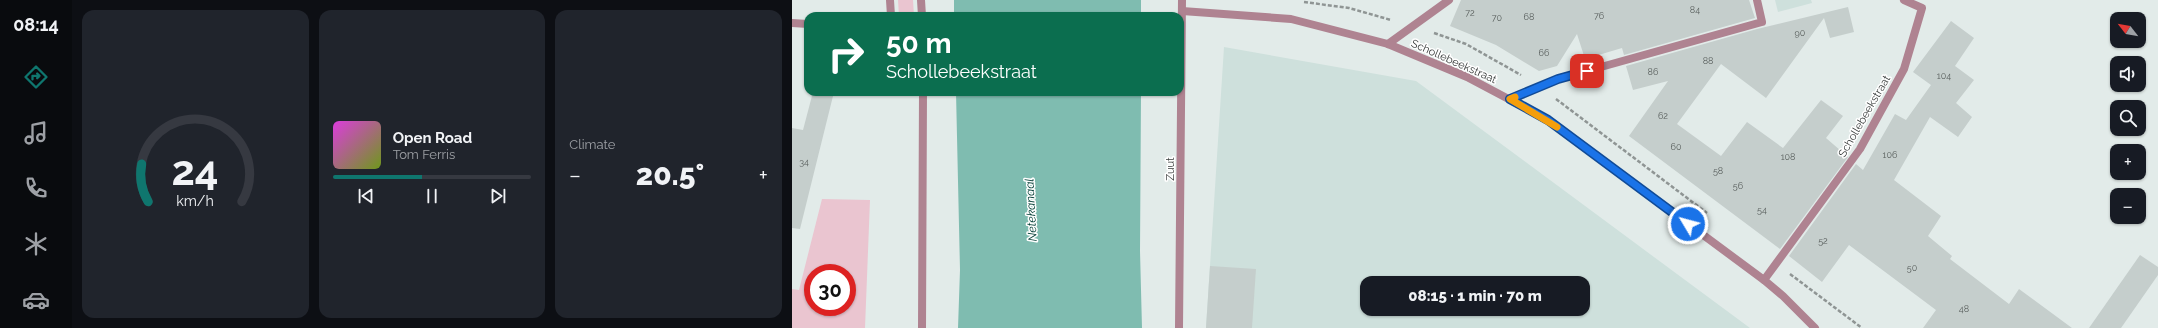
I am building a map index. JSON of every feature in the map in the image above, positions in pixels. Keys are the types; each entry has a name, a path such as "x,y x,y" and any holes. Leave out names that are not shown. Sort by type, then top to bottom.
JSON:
{"street":[{"path":"890,0 891,12"},
{"path":"921,0 922,12"},
{"name":"Zuut","path":"1182,0 1182,11"},
{"name":"Schollebeekstraat","path":"1388,44 1449,0"},
{"path":"1510,99 1558,79 1762,22 1757,0"},
{"name":"Schollebeekstraat","path":"1764,280 1860,149 1904,69 1922,8 1904,0"},
{"name":"Schollebeekstraat","path":"1182,11 1291,19 1388,44 1467,77 1548,120 1764,280 1783,296 1815,328"},
{"path":"792,23 804,24"},
{"path":"922,328 923,96"},
{"name":"Zuut","path":"1179,328 1181,96"}],"shaded area":[{"path":"898,0 913,0 914,12 899,12"},
{"path":"1775,0 1811,0 1812,3 1778,12"},
{"path":"1224,47 1416,81 1750,328 1206,328"},
{"path":"822,199 870,200 865,328 792,328 792,289 799,290 804,270 804,316 856,316 856,264 806,264"}],"water":[{"path":"954,0 1141,0 1141,12 954,12"},
{"name":"Netekanaal","path":"956,96 1141,96 1140,251 1142,328 958,328 960,270"}],"building":[{"path":"1461,0 1749,0 1755,18 1624,55 1622,48 1585,59 1577,34 1557,66 1539,71 1496,45 1450,26"},
{"path":"1848,7 1854,32 1830,38 1824,18 1766,98 1721,64 1677,124 1721,156 1747,122 1783,148 1821,100 1843,116 1826,138 1848,157 1780,249 1629,136 1668,81 1633,90 1626,66 1757,29"},
{"path":"1951,21 1974,38 1955,66 1974,80 1956,103 1972,117 1958,137 1930,117 1894,180 1941,216 1928,236 1952,256 1950,259 2009,304 2019,289 2072,328 1923,328 1936,310 1849,245 1822,282 1789,256 1856,164 1863,170 1895,114 1906,120 1931,85 1913,72"},
{"path":"812,96 833,96 800,229 792,228 792,128 803,130"},
{"path":"2140,255 2158,267 2158,275 2121,328 2089,328"},
{"path":"1210,266 1256,269 1252,328 1206,328"}],"slow traffic":[{"path":"1515,97 1510,99 1548,120 1557,127"}],"route":[{"path":"1587,71 1558,79 1510,99 1548,120 1688,224"}]}
